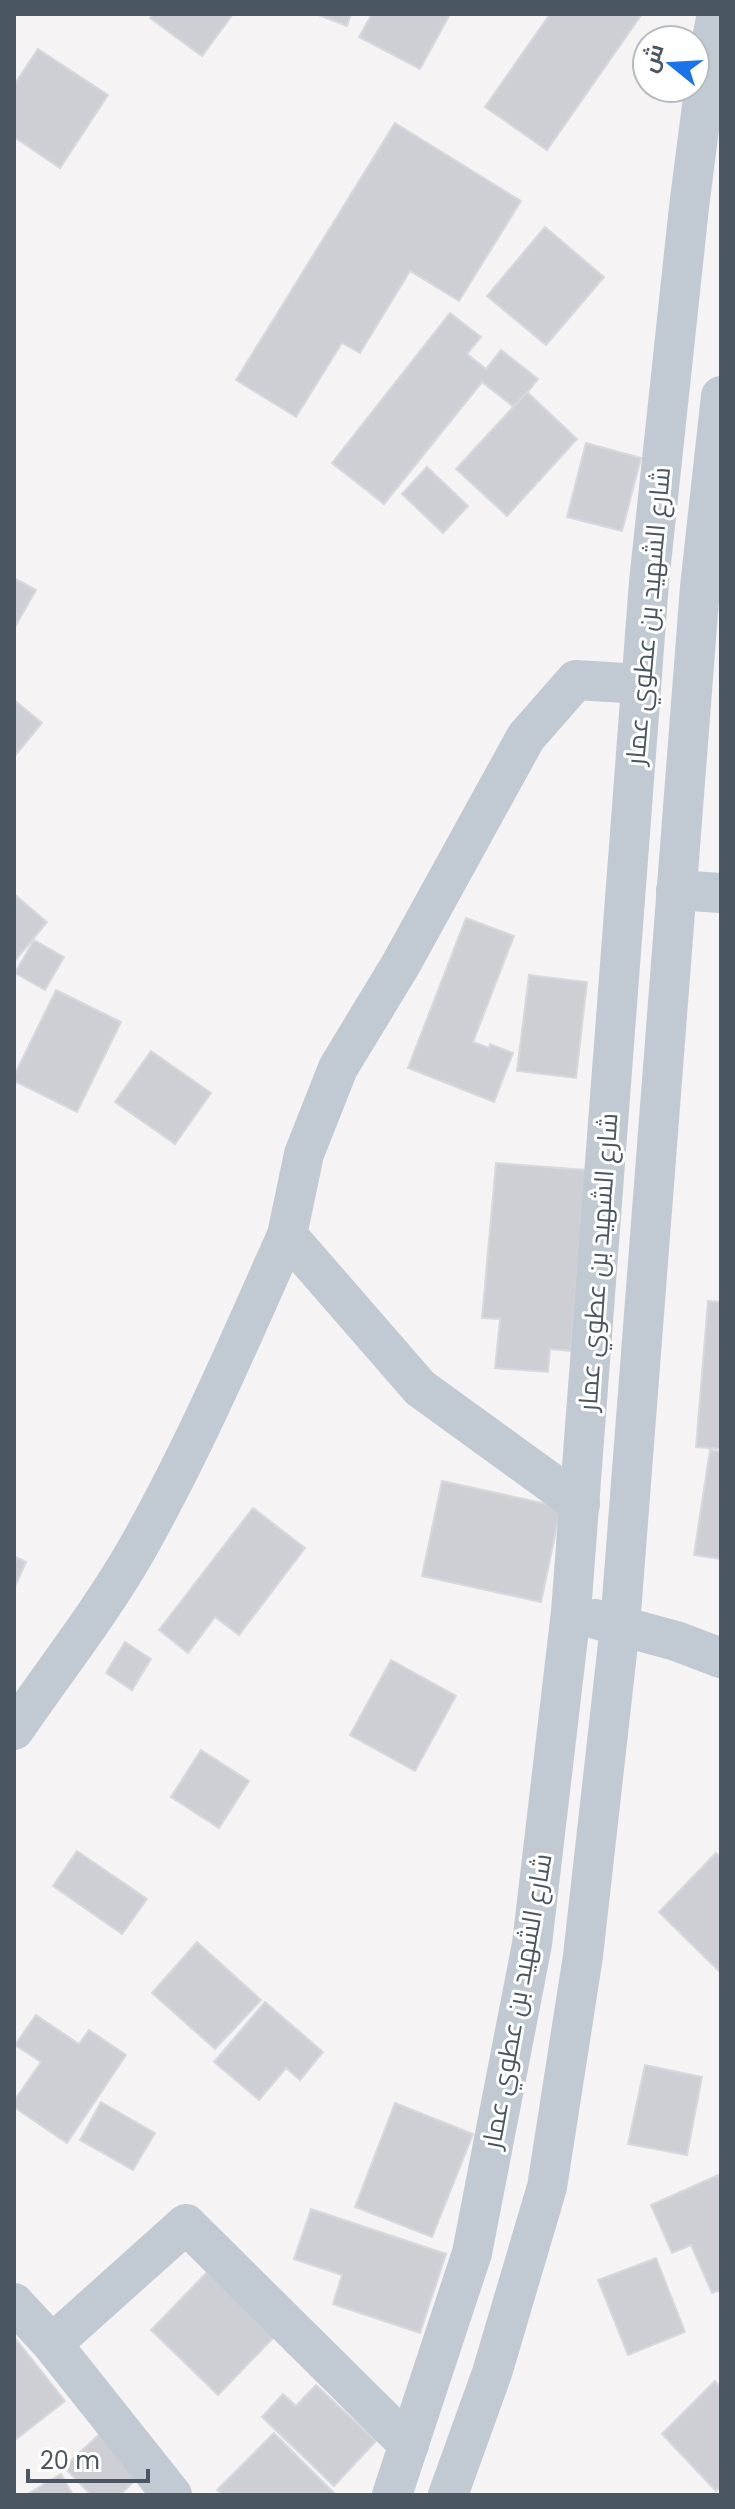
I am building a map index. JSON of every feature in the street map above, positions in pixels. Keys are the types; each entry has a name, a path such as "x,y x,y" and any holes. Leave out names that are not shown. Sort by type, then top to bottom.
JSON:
{"street":[{"name":"شارع الشهيد بن عطوي عمار","path":"392,2495 472,2253 532,1944 571,1612 649,582 687,222 708,59 717,14"},
{"name":"شارع الشهيد بن عطوي عمار","path":"448,2495 492,2373 547,2187 583,1956 620,1626 700,587 721,396"},
{"path":"14,1730 110,1592 137,1549 186,1457 287,1235 304,1154 338,1068 401,964 526,737 576,680 641,684"},
{"path":"676,890 721,893"},
{"path":"287,1235 420,1388 580,1504"},
{"path":"571,1612 676,1641 721,1658"},
{"path":"52,2344 186,2224 409,2445"},
{"path":"14,2303 52,2344 172,2495"}],"building":[{"path":"153,14 233,14 202,56 150,18"},
{"path":"316,14 351,14 347,26"},
{"path":"372,14 449,16 420,69 359,37"},
{"path":"550,14 642,14 635,24 631,24 631,30 547,150 485,107"},
{"path":"38,49 108,95 60,168 14,137 14,85"},
{"path":"395,123 521,201 459,301 410,271 360,353 342,343 296,417 236,380"},
{"path":"545,227 604,277 546,345 487,296"},
{"path":"450,313 481,337 467,354 486,369 501,350 538,379 515,408 482,382 384,504 332,463"},
{"path":"527,392 577,439 507,516 456,469"},
{"path":"586,443 641,458 622,531 567,517"},
{"path":"427,467 468,506 443,533 402,494"},
{"path":"14,578 36,590 14,629"},
{"path":"14,700 42,723 14,757"},
{"path":"14,894 47,922 14,962"},
{"path":"466,918 514,936 473,1042 489,1048 490,1044 513,1053 494,1102 408,1068"},
{"path":"34,940 64,957 45,990 15,973"},
{"path":"529,975 587,982 576,1078 517,1071"},
{"path":"56,990 121,1022 77,1112 14,1081"},
{"path":"151,1051 211,1093 175,1144 115,1102"},
{"path":"496,1163 586,1170 571,1351 550,1349 548,1372 495,1368 500,1319 482,1318"},
{"path":"708,1301 721,1302 721,1449 696,1447"},
{"path":"710,1450 721,1452 721,1559 694,1555"},
{"path":"442,1481 561,1507 541,1602 422,1576"},
{"path":"253,1508 305,1548 239,1635 215,1617 188,1653 159,1630"},
{"path":"14,1556 26,1562 14,1589"},
{"path":"125,1642 151,1659 132,1690 106,1673"},
{"path":"391,1660 456,1696 415,1771 350,1735"},
{"path":"201,1750 249,1781 219,1828 171,1797"},
{"path":"77,1851 147,1899 122,1934 53,1886"},
{"path":"716,1853 721,1858 721,1973 659,1912"},
{"path":"197,1942 261,2000 215,2049 152,1993"},
{"path":"265,2002 323,2052 300,2080 286,2068 259,2100 214,2062"},
{"path":"36,2015 79,2044 89,2030 126,2055 67,2143 14,2107 14,2101 41,2062 15,2045"},
{"path":"645,2065 702,2077 687,2155 628,2144"},
{"path":"101,2102 155,2133 133,2170 80,2140"},
{"path":"395,2103 473,2134 432,2237 355,2207"},
{"path":"718,2175 721,2181 721,2290 712,2293 691,2245 672,2253 651,2205"},
{"path":"311,2209 446,2254 420,2333 333,2304 342,2275 294,2259"},
{"path":"656,2258 685,2332 628,2355 598,2280"},
{"path":"215,2264 282,2329 218,2395 151,2330"},
{"path":"14,2339 65,2401 14,2441"},
{"path":"715,2381 721,2388 721,2486 716,2491 662,2434"},
{"path":"316,2385 376,2441 334,2486 262,2417 283,2394 296,2406"},
{"path":"105,2429 145,2471 120,2495 91,2495 64,2467"},
{"path":"274,2433 336,2495 223,2495 217,2490"},
{"path":"61,2474 73,2495 26,2495"}]}
